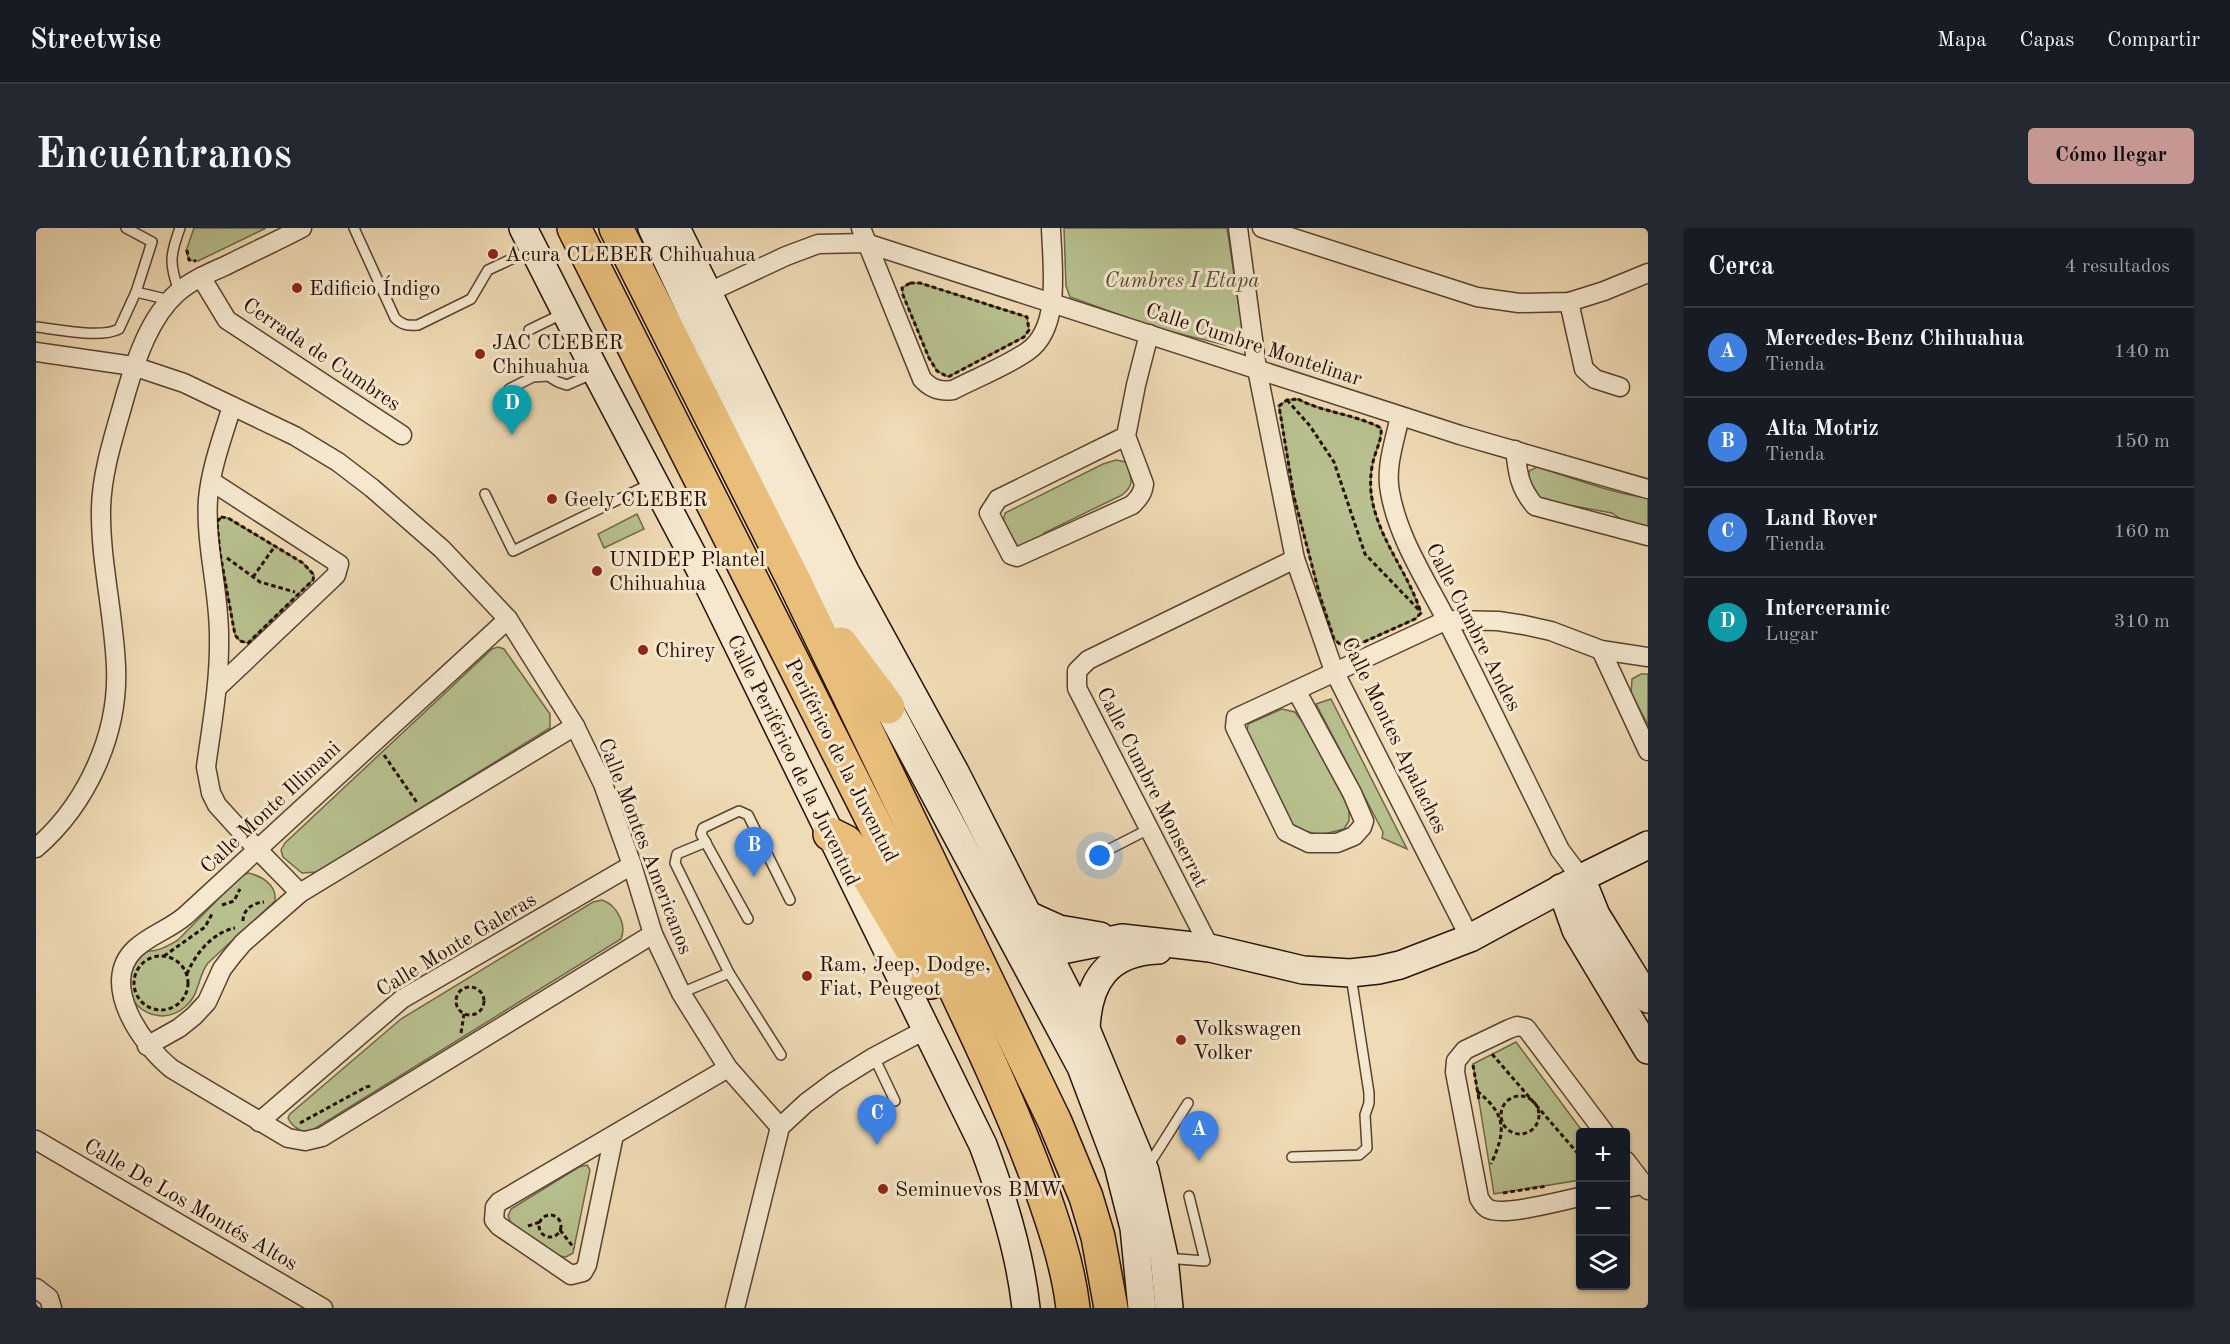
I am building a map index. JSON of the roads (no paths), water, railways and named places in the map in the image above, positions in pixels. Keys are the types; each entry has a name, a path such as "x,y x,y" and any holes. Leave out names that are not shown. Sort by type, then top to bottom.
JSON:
{"highway":[{"name":"Periférico de la Juventud","path":"574,228 910,895 968,1016 1025,1144 1056,1232 1071,1287 1073,1308"},
{"name":"Periférico de la Juventud","path":"616,228 793,579 1055,1122 1086,1197 1098,1237 1111,1308"},
{"path":"626,228 650,297"},
{"path":"793,579 888,707"},
{"path":"830,834 846,842 854,852 947,1006 968,1016"}],"main road":[{"path":"652,228 733,400 888,707 1036,958 1086,1029 1145,1171 1164,1257 1168,1308"},
{"path":"676,228 845,571 955,772 1028,915 1036,958 1081,1067 1118,1166 1134,1228 1142,1308"},
{"name":"Calle Periférico de la Juventud","path":"528,238 710,588 983,1145 1002,1196 1018,1257 1026,1308"},
{"path":"1028,915 1042,923 1077,934 1210,948 1303,970 1350,974 1400,965 1470,938 1571,883 1648,845"},
{"path":"1571,883 1596,915 1648,999"},
{"path":"1571,883 1576,930 1648,1050"},
{"path":"1036,958 1122,938"},
{"path":"1086,1029 1088,1000 1095,984 1104,971 1118,960 1132,953 1148,950 1210,948"}],"street":[{"path":"36,848 64,818 87,784 99,763 113,715 117,668 103,544 102,506 107,464 134,366 155,322 174,296 199,269 302,228"},
{"path":"863,235 922,379 936,390 953,390 1029,351 1039,339 1053,303 1051,228"},
{"name":"Calle Montes Apalaches","path":"1238,228 1257,369 1295,560 1334,671 1470,938"},
{"path":"1262,228 1477,297 1519,303 1569,302 1648,273"},
{"name":"Calle Cumbre Montelinar","path":"707,293 786,256 819,244 863,235 1053,303 1400,416 1648,489"},
{"name":"Cerrada de Cumbres","path":"199,269 227,320 402,435"},
{"path":"1569,302 1584,369 1595,379 1620,387"},
{"path":"1126,436 998,499 989,513 1011,555 1017,557 1132,505 1139,499 1144,484 1126,436 1149,334"},
{"name":"Calle Montes Americanos","path":"36,353 134,366 184,383 295,436 355,475 442,549 508,619 575,726 603,784 632,865 653,934 681,993 728,1068 780,1127"},
{"path":"232,406 211,481 208,517 219,611 218,687 206,767 207,781 210,793 217,805 300,893"},
{"name":"Calle Cumbre Andes","path":"1400,416 1389,467 1389,490 1395,512 1413,557 1447,620 1560,850 1571,883"},
{"path":"1515,450 1523,493 1535,506 1648,536"},
{"path":"211,481 339,564 339,569 333,578 218,687"},
{"name":"Calle Cumbre Monserrat","path":"1210,948 1077,688 1075,682 1077,671 1088,660 1295,560"},
{"name":"Calle Monte Illimani","path":"508,619 185,916 134,950 126,960 122,984 128,1011 147,1046 172,1069 258,1122 298,1141 322,1137 653,934"},
{"path":"1296,690 1352,793 1364,821 1354,836 1337,843 1309,843 1286,832 1235,727 1236,718 1334,671 1447,620 1498,621 1524,625 1551,631 1601,650 1648,657"},
{"path":"1601,650 1648,750"},
{"path":"147,1046 194,1017 207,1002 222,969 243,943 300,893 575,726"},
{"name":"Calle Monte Galeras","path":"258,1122 402,999 632,865"},
{"path":"1576,1198 1504,1211 1491,1210 1484,1206 1479,1198 1455,1072 1456,1061 1465,1050 1509,1029 1516,1026 1526,1028 1601,1128"},
{"path":"735,1308 780,1127 806,1102 834,1082 874,1057 925,1030"},
{"path":"614,1135 587,1265 583,1272 571,1275 499,1226 494,1220 495,1207 499,1202 728,1068"},
{"name":"Calle De Los Montés Altos","path":"36,1140 323,1308"},
{"path":"1630,1169 1639,1188"},
{"path":"36,1288 49,1298 52,1308"}],"lane":[{"path":"36,327 99,333 113,332 122,324 136,292 152,242 126,228"},
{"path":"136,292 174,296 172,250 180,228"},
{"path":"354,228 395,318 401,324 411,326 418,325 471,299 488,270 528,238"},
{"path":"529,330 566,312"},
{"path":"509,389 532,377 548,376 567,385 596,372"},
{"path":"485,494 513,551 654,482"},
{"path":"748,919 701,834 703,828 739,811 745,813 790,900"},
{"path":"1094,857 1149,829"},
{"path":"706,842 677,854 675,863 729,973 781,1054"},
{"path":"681,993 729,973"},
{"path":"1292,1157 1359,1155 1367,1148 1365,1115 1369,1093 1350,974"},
{"path":"874,1057 895,1101"},
{"path":"1145,1171 1188,1103"},
{"path":"1164,1257 1204,1261 1189,1196"}],"place":[{"name":"Acura CLEBER Chihuahua","path":"493,254"},
{"name":"Edificio Índigo","path":"297,288"},
{"name":"JAC CLEBER Chihuahua","path":"480,354"},
{"name":"Interceramic","path":"512,435"},
{"name":"Geely CLEBER","path":"552,499"},
{"name":"UNIDEP Plantel Chihuahua","path":"597,571"},
{"name":"Chirey","path":"643,650"},
{"name":"Alta Motriz","path":"754,877"},
{"name":"Ram, Jeep, Dodge, Fiat, Peugeot","path":"807,976"},
{"name":"Volkswagen Volker","path":"1181,1040"},
{"name":"Land Rover","path":"877,1145"},
{"name":"Mercedes-Benz Chihuahua","path":"1199,1161"},
{"name":"Seminuevos BMW","path":"883,1189"}],"park label":[{"name":"Cumbres I Etapa","path":"1182,280"}]}
